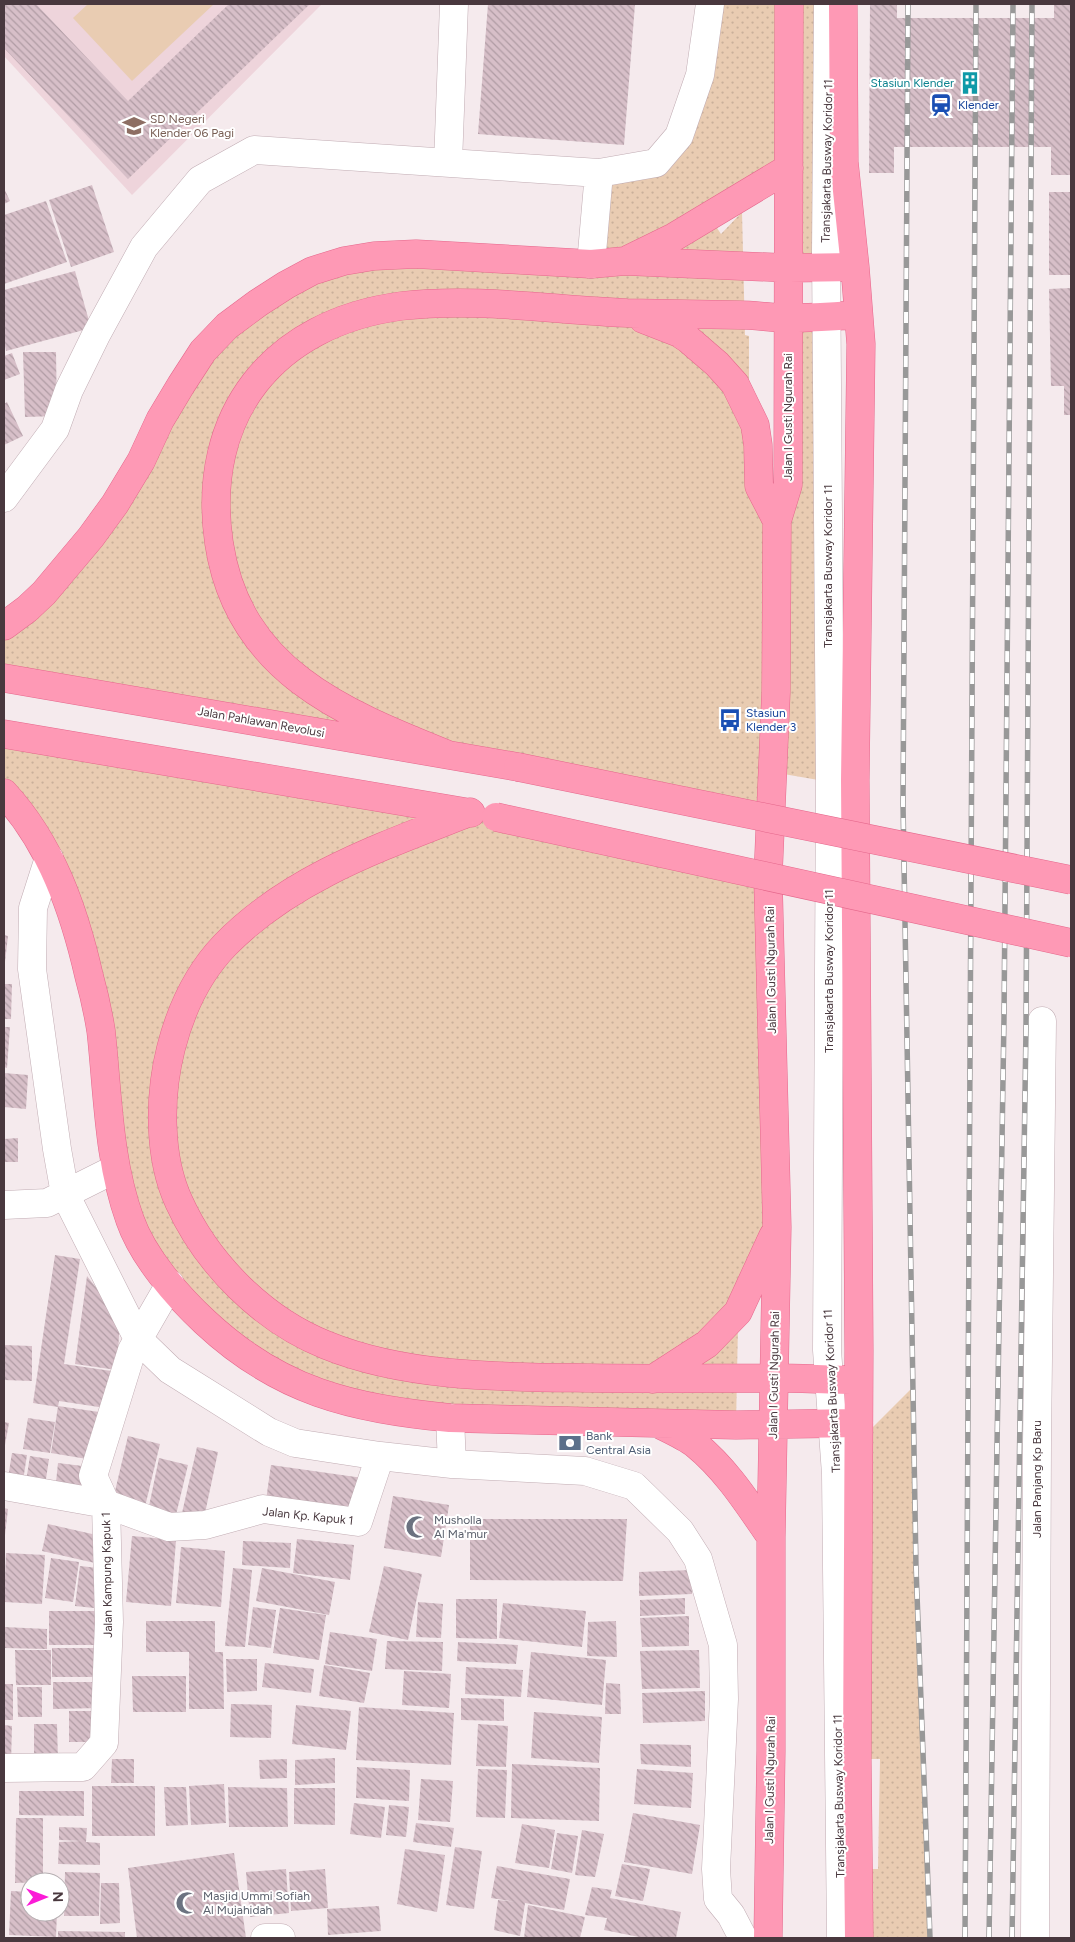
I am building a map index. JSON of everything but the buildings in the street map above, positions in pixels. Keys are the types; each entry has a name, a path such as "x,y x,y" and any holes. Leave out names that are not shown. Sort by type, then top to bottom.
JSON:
{"main road":[{"name":"Jalan I Gusti Ngurah Rai","path":"768,1938 771,1742 771,1537 777,1227 768,877 776,692 777,521 788,485 789,4"},
{"path":"843,4 844,162 861,344 855,780 858,1380 845,1423 858,1759 859,1938"},
{"path":"625,261 674,237 789,168"},
{"path":"4,626 27,609 44,593 91,537 115,504 141,462 160,420 203,351 227,326 286,284 312,271 344,261 374,256 416,254 591,264 625,261 789,268 855,267"},
{"path":"446,754 357,717 291,674 260,640 235,597 220,550 217,523 217,487 221,461 232,421 250,387 267,368 318,331 345,318 372,311 405,306 442,303 540,306 625,313 789,318 858,315"},
{"path":"625,313 679,333 717,364 735,384 755,425 758,445 759,486 777,521"},
{"name":"Jalan Pahlawan Revolusi","path":"4,678 518,767 1071,880"},
{"path":"4,734 496,817 1071,943"},
{"path":"4,793 15,805 49,858 73,914 95,1000 116,1169 130,1222 144,1248 186,1304 232,1346 264,1368 316,1393 396,1411 450,1418 736,1425 845,1423"},
{"path":"470,812 355,860 303,885 277,901 251,920 225,945 195,983 179,1020 168,1063 164,1094 163,1134 170,1172 178,1200 195,1232 242,1290 293,1330 325,1345 362,1358 398,1366 438,1371 524,1377 652,1380 774,1378 858,1380"},
{"path":"652,1380 707,1344 738,1312 777,1227"},
{"path":"658,1423 693,1442 716,1462 771,1537"}],"street":[{"path":"448,163 454,4"},
{"path":"4,498 55,430 69,390 96,335 144,247 200,180 254,150 599,173 656,163 679,136 700,75 710,4"},
{"name":"Transjakarta Busway Koridor 11","path":"828,4 826,267 830,772 827,1350 829,1380 845,1423 836,1474 841,1938"},
{"path":"591,264 599,173"},
{"path":"49,858 33,908 32,970 65,1194 138,1339 170,1370 269,1432 295,1443 380,1456 452,1464 584,1470 634,1486 680,1531 698,1560 723,1645 724,1699 716,1869 718,1899 731,1915 743,1938"},
{"name":"Jalan Panjang Kp Baru","path":"1035,1938 1037,1443 1042,1021"},
{"path":"4,1205 47,1203 116,1169"},
{"name":"Jalan Kampung Kapuk 1","path":"4,1768 83,1767 104,1743 109,1622 106,1504 93,1476 132,1350 170,1284"},
{"path":"450,1418 452,1464"},
{"name":"Jalan Kp. Kapuk 1","path":"4,1486 106,1504 169,1527 205,1525 263,1509 358,1522 380,1456"},
{"path":"265,1938 281,1938"}],"shaded area":[{"name":"SD Negeri Klender 06 Pagi","path":"4,4 322,4 132,195 4,56"},
{"path":"88,4 214,4 132,81 73,18"},
{"path":"710,4 828,4 826,252 789,268 789,169 709,216 721,234 742,212 745,335 749,336 749,391 777,520 789,318 827,316 830,782 772,772 770,819 4,678 4,626 27,609 203,351 344,261 591,264 599,173 656,163"},
{"path":"4,734 470,812 768,877 777,1227 738,1324 736,1425 450,1418 264,1368 144,1248 88,968 4,793"},
{"path":"913,1387 928,1938 861,1938 861,1869 878,1869 880,1759 857,1759 858,1442"}],"railway":[{"path":"908,4 903,804 916,1568 930,1938"},
{"path":"965,1938 976,4"},
{"path":"989,1938 1004,1018 1013,4"},
{"path":"1012,1938 1026,1029 1032,4"}],"place":[{"name":"Stasiun Klender","path":"970,83"},
{"name":"Klender","path":"941,105"},
{"name":"SD Negeri Klender 06 Pagi","path":"134,126"},
{"name":"Stasiun Klender 3","path":"730,720"},
{"name":"Bank Central Asia","path":"570,1443"},
{"name":"Musholla Al Ma'mur","path":"417,1527"},
{"name":"Masjid Ummi Sofiah Al Mujahidah","path":"187,1903"}]}
